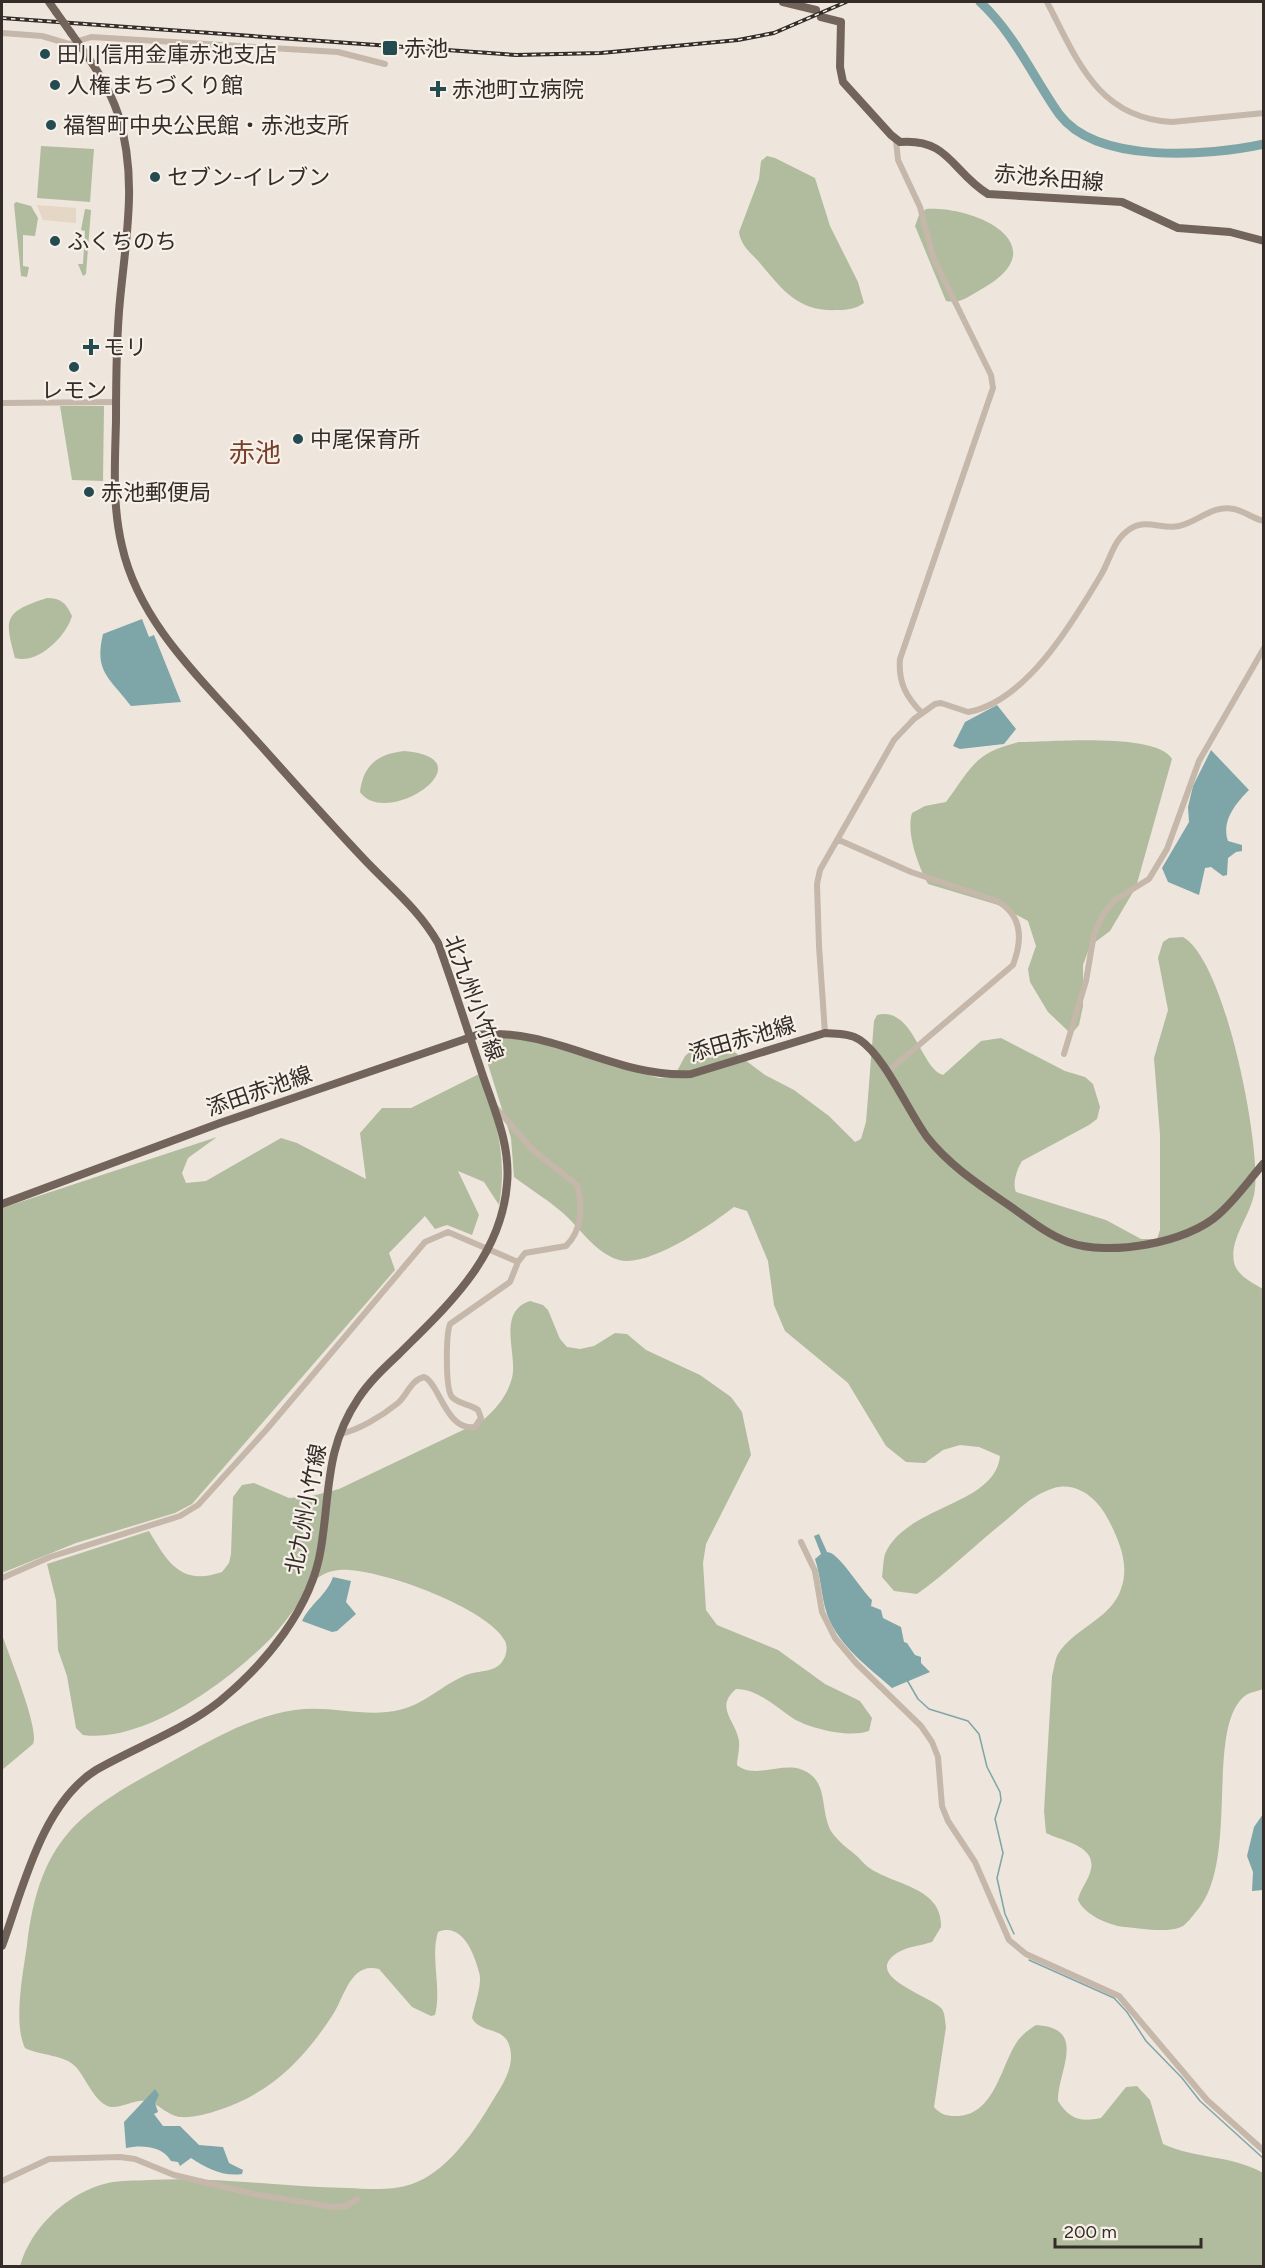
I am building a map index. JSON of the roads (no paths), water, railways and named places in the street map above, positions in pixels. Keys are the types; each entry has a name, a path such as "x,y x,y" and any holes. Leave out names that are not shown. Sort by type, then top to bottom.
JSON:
{"main road":[{"name":"北九州小竹線","path":"2,1946 46,1829 63,1800 85,1777 96,1770 219,1702 290,1625 316,1571 323,1532 327,1478 340,1434 367,1387 461,1291 489,1249 502,1212 507,1184 504,1144 495,1108 438,943 427,924 411,903 319,811 213,692 143,604 122,549 118,527 116,402 120,303 131,198 129,170 122,129 111,98 49,2"},
{"path":"783,2 841,22 840,67 843,82 896,140"},
{"name":"赤池糸田線","path":"896,140 917,140 933,144 977,188 988,194 1122,202 1178,228 1230,232 1263,242"},
{"name":"添田赤池線","path":"2,1204 220,1123 471,1037 500,1032 531,1036 649,1072 670,1076 691,1074 825,1033 846,1035 860,1040 886,1073 927,1137 968,1178 1066,1242 1100,1250 1121,1249 1177,1236 1203,1226 1226,1206 1263,1162"}],"street":[{"path":"1047,2 1092,84 1112,102 1131,113 1158,121 1172,122 1263,113"},
{"path":"2,33 42,36 68,44 91,38 338,52 385,64"},
{"path":"896,140 898,160 920,207 933,257 991,375 993,388 900,659 899,675 902,685 922,713"},
{"path":"2,403 116,402"},
{"path":"825,1033 817,884 820,870 894,740 922,713 935,704 941,703 959,710 976,711 1012,692 1056,647 1100,577 1116,541 1130,529 1141,524 1176,527 1217,509 1231,508 1263,521"},
{"path":"1064,1054 1086,981 1094,934 1104,914 1115,900 1149,879 1167,849 1199,761 1263,648"},
{"path":"838,840 911,872 997,901 1006,906 1016,918 1019,929 1020,941 1013,964 886,1073"},
{"path":"340,1434 354,1431 381,1414 398,1402 417,1380 424,1377 432,1382 446,1410 464,1426 475,1426 481,1418 478,1410 454,1399 449,1391 448,1329 454,1320 510,1282 518,1262 530,1251 561,1248 570,1242 581,1213 580,1194 572,1178 533,1150 495,1108"},
{"path":"2,1578 50,1557 180,1516 198,1505 267,1429 426,1242 448,1232 518,1262"},
{"path":"801,1542 814,1572 822,1612 835,1638 856,1663 921,1726 932,1742 938,1757 942,1806 948,1821 975,1862 1009,1940 1026,1954 1119,1996 1207,2100 1263,2151"},
{"path":"2,2181 49,2159 120,2157 135,2159 174,2175 254,2194 333,2207 347,2206 357,2199"}],"water":[{"path":"142,619 149,637 154,635 181,702 131,706 105,673 100,657 103,634"},
{"path":"997,705 1016,729 1004,744 960,749 953,746 965,722"},
{"path":"1211,750 1249,790 1231,813 1226,826 1228,841 1242,845 1242,851 1228,858 1227,875 1223,876 1211,867 1205,868 1199,895 1168,882 1162,868 1189,822 1188,807 1193,786"},
{"path":"819,1534 827,1552 843,1564 872,1600 871,1606 881,1610 883,1618 901,1627 904,1642 915,1655 921,1657 921,1663 930,1672 892,1688 846,1646 832,1625 825,1607 815,1559 821,1554 814,1536"},
{"path":"333,1577 351,1581 346,1602 356,1614 337,1631 332,1632 302,1621 309,1609 327,1589"},
{"path":"1263,1814 1263,1890 1252,1891 1253,1872 1247,1856 1254,1827"},
{"path":"155,2089 159,2095 155,2103 158,2112 154,2114 163,2126 180,2126 199,2145 223,2147 229,2163 243,2170 242,2174 215,2171 191,2158 180,2166 178,2162 171,2161 162,2152 150,2147 126,2148 124,2122"}],"waterway":[{"path":"980,2 1013,41 1059,114 1076,130 1099,142 1155,153 1214,152 1264,144"},
{"path":"907,1680 918,1699 929,1709 968,1721 979,1734 987,1767 1000,1792 1001,1800 995,1819 1003,1853 997,1878 1005,1914 1014,1934"},
{"path":"1029,1960 1114,1998 1127,2012 1146,2041 1182,2078 1200,2101 1264,2159"}],"railway":[{"path":"2,18 516,55 601,53 738,40 774,33 846,2"}],"place":[{"name":"赤池","path":"390,48"},
{"name":"田川信用金庫赤池支店","path":"45,54"},
{"name":"人権まちづくり館","path":"55,85"},
{"name":"赤池町立病院","path":"438,89"},
{"name":"福智町中央公民館・赤池支所","path":"51,125"},
{"name":"セブン-イレブン","path":"155,177"},
{"name":"ふくちのち","path":"55,241"},
{"name":"モリ","path":"91,347"},
{"name":"レモン","path":"74,367"},
{"name":"中尾保育所","path":"298,439"},
{"name":"赤池郵便局","path":"89,492"}],"district":[{"name":"赤池","path":"255,453"}]}
